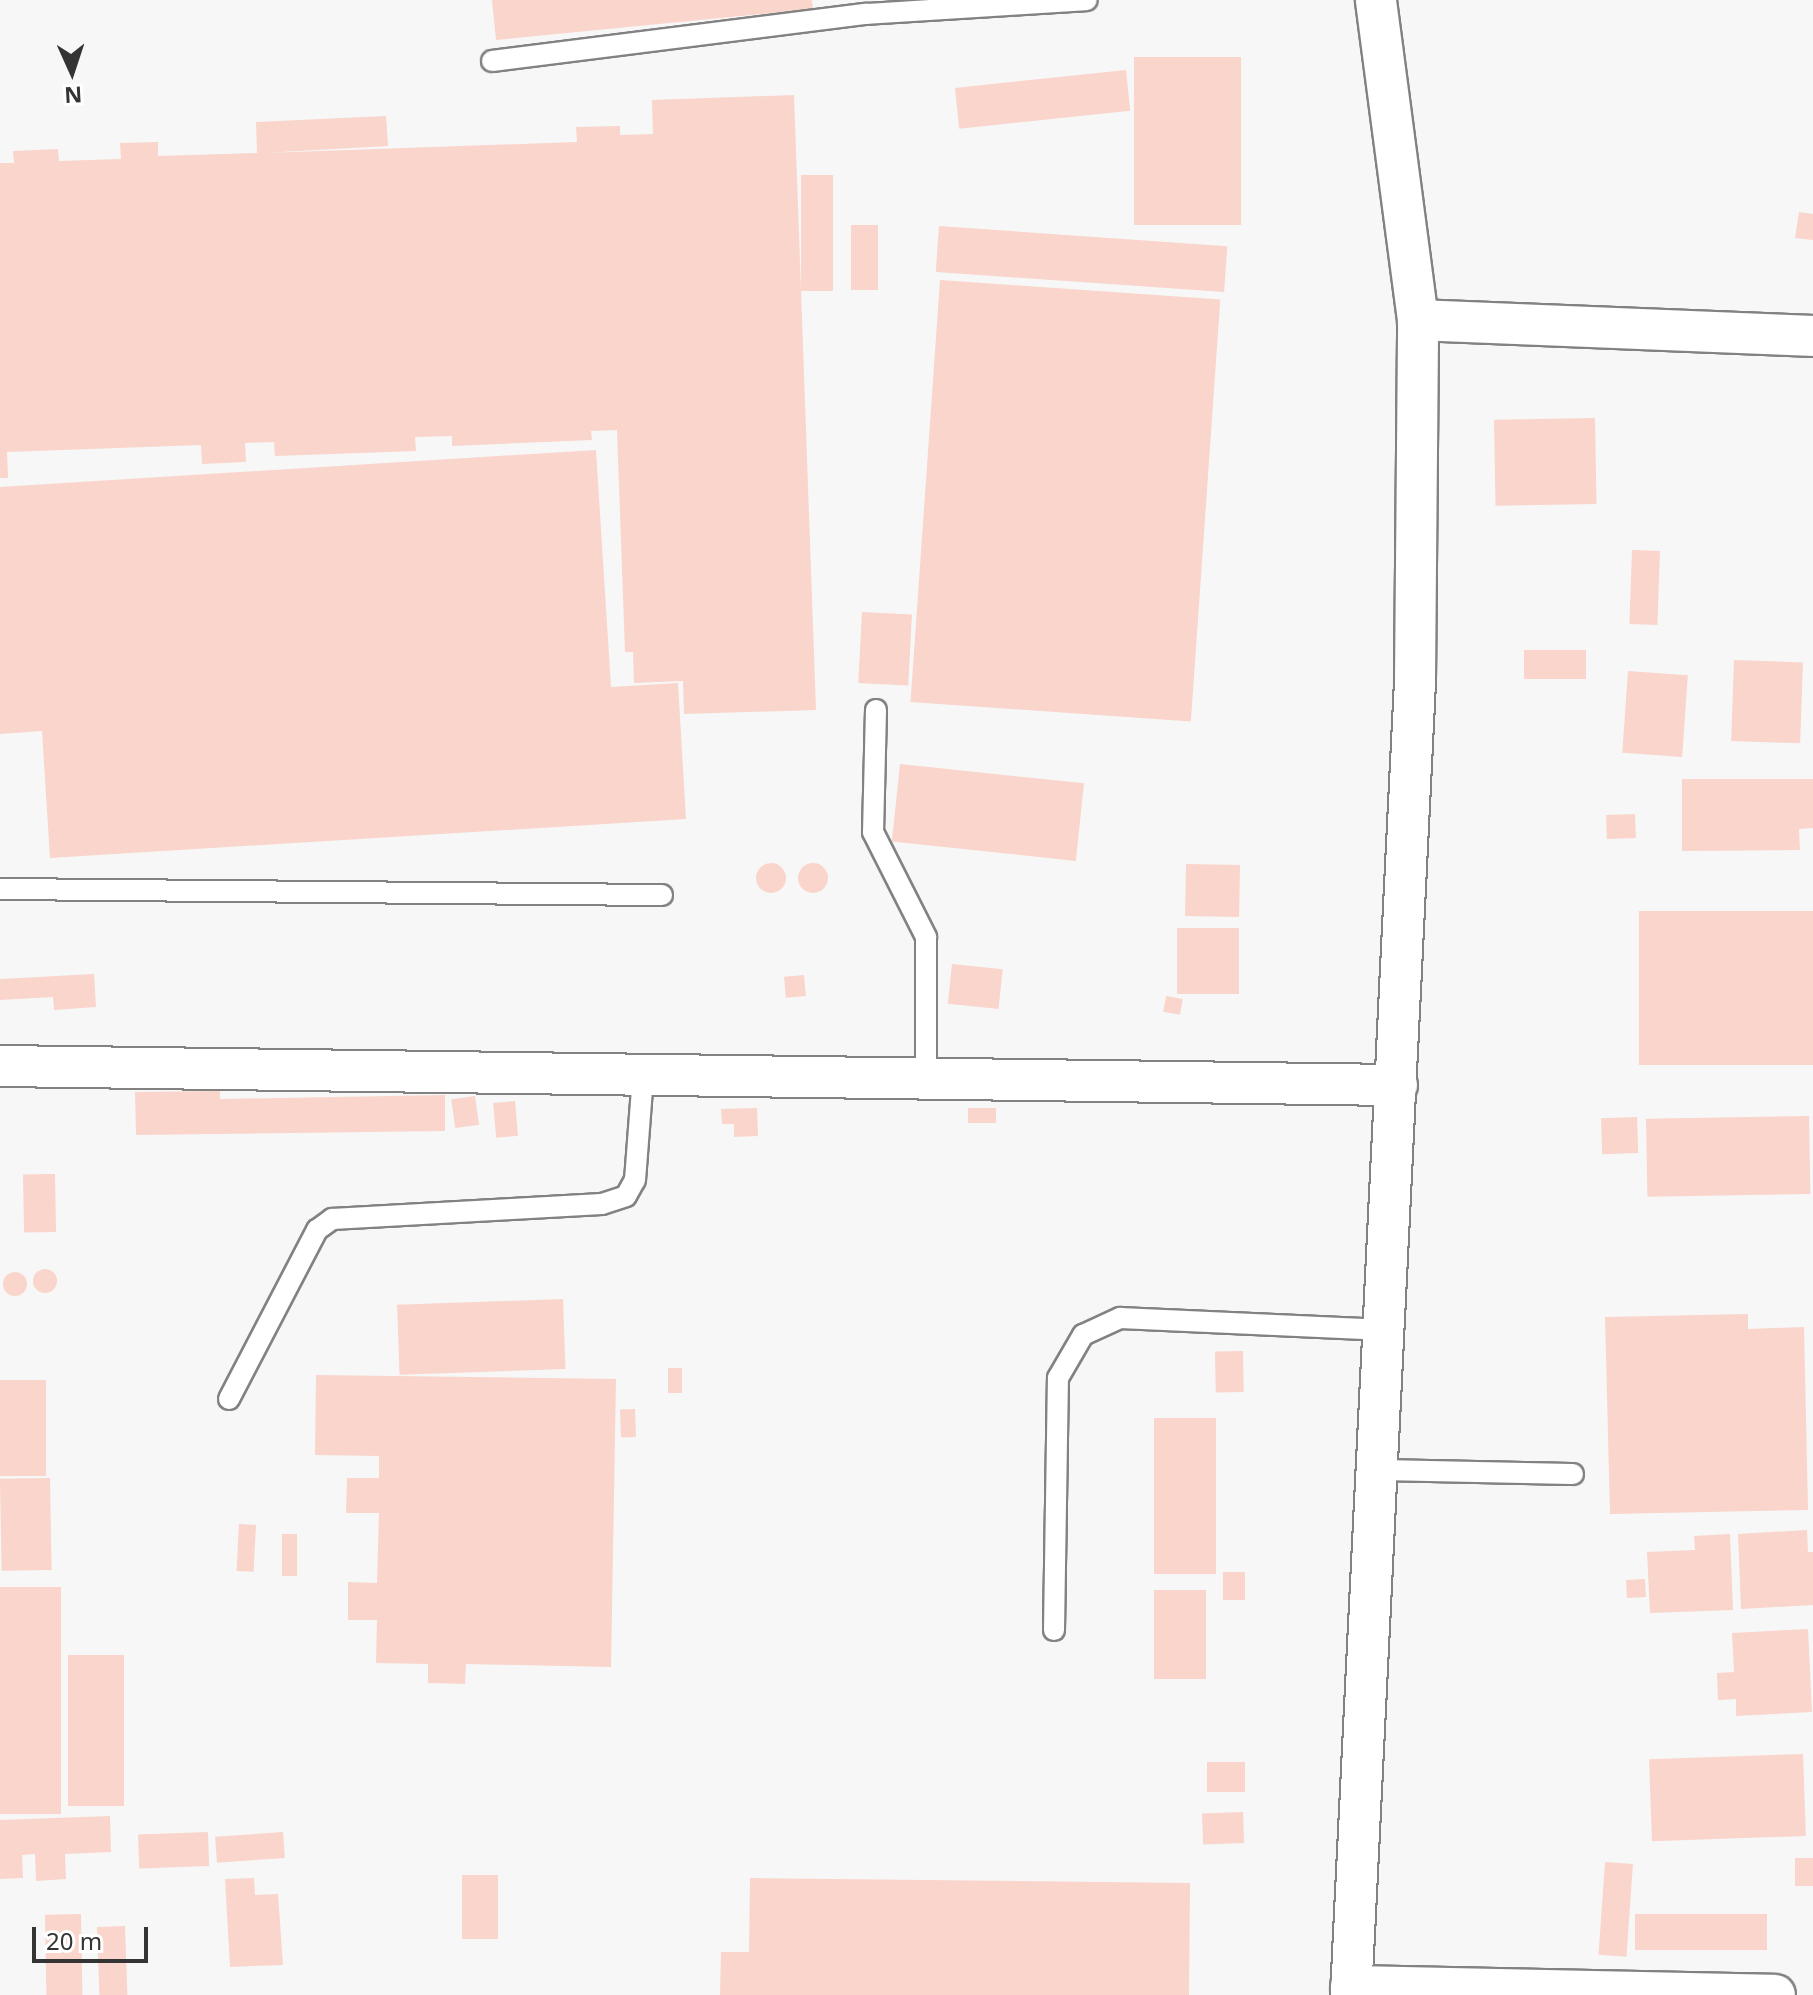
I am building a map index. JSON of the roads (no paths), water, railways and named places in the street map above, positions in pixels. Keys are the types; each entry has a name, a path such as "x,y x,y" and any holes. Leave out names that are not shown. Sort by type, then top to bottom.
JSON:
{"street":[{"path":"1376,0 1418,320 1415,680 1380,1470 1351,1990 1775,1995"},
{"path":"1418,320 1813,336"},
{"path":"0,1066 1397,1085"}],"lane":[{"path":"492,61 866,7 1087,0"},
{"path":"876,710 873,832 926,937 926,1078"},
{"path":"0,889 662,895"},
{"path":"229,1399 317,1230 332,1219 602,1204 626,1196 635,1180 643,1075"},
{"path":"1054,1630 1058,1378 1083,1335 1120,1318 1386,1330"},
{"path":"1380,1470 1573,1474"}]}
